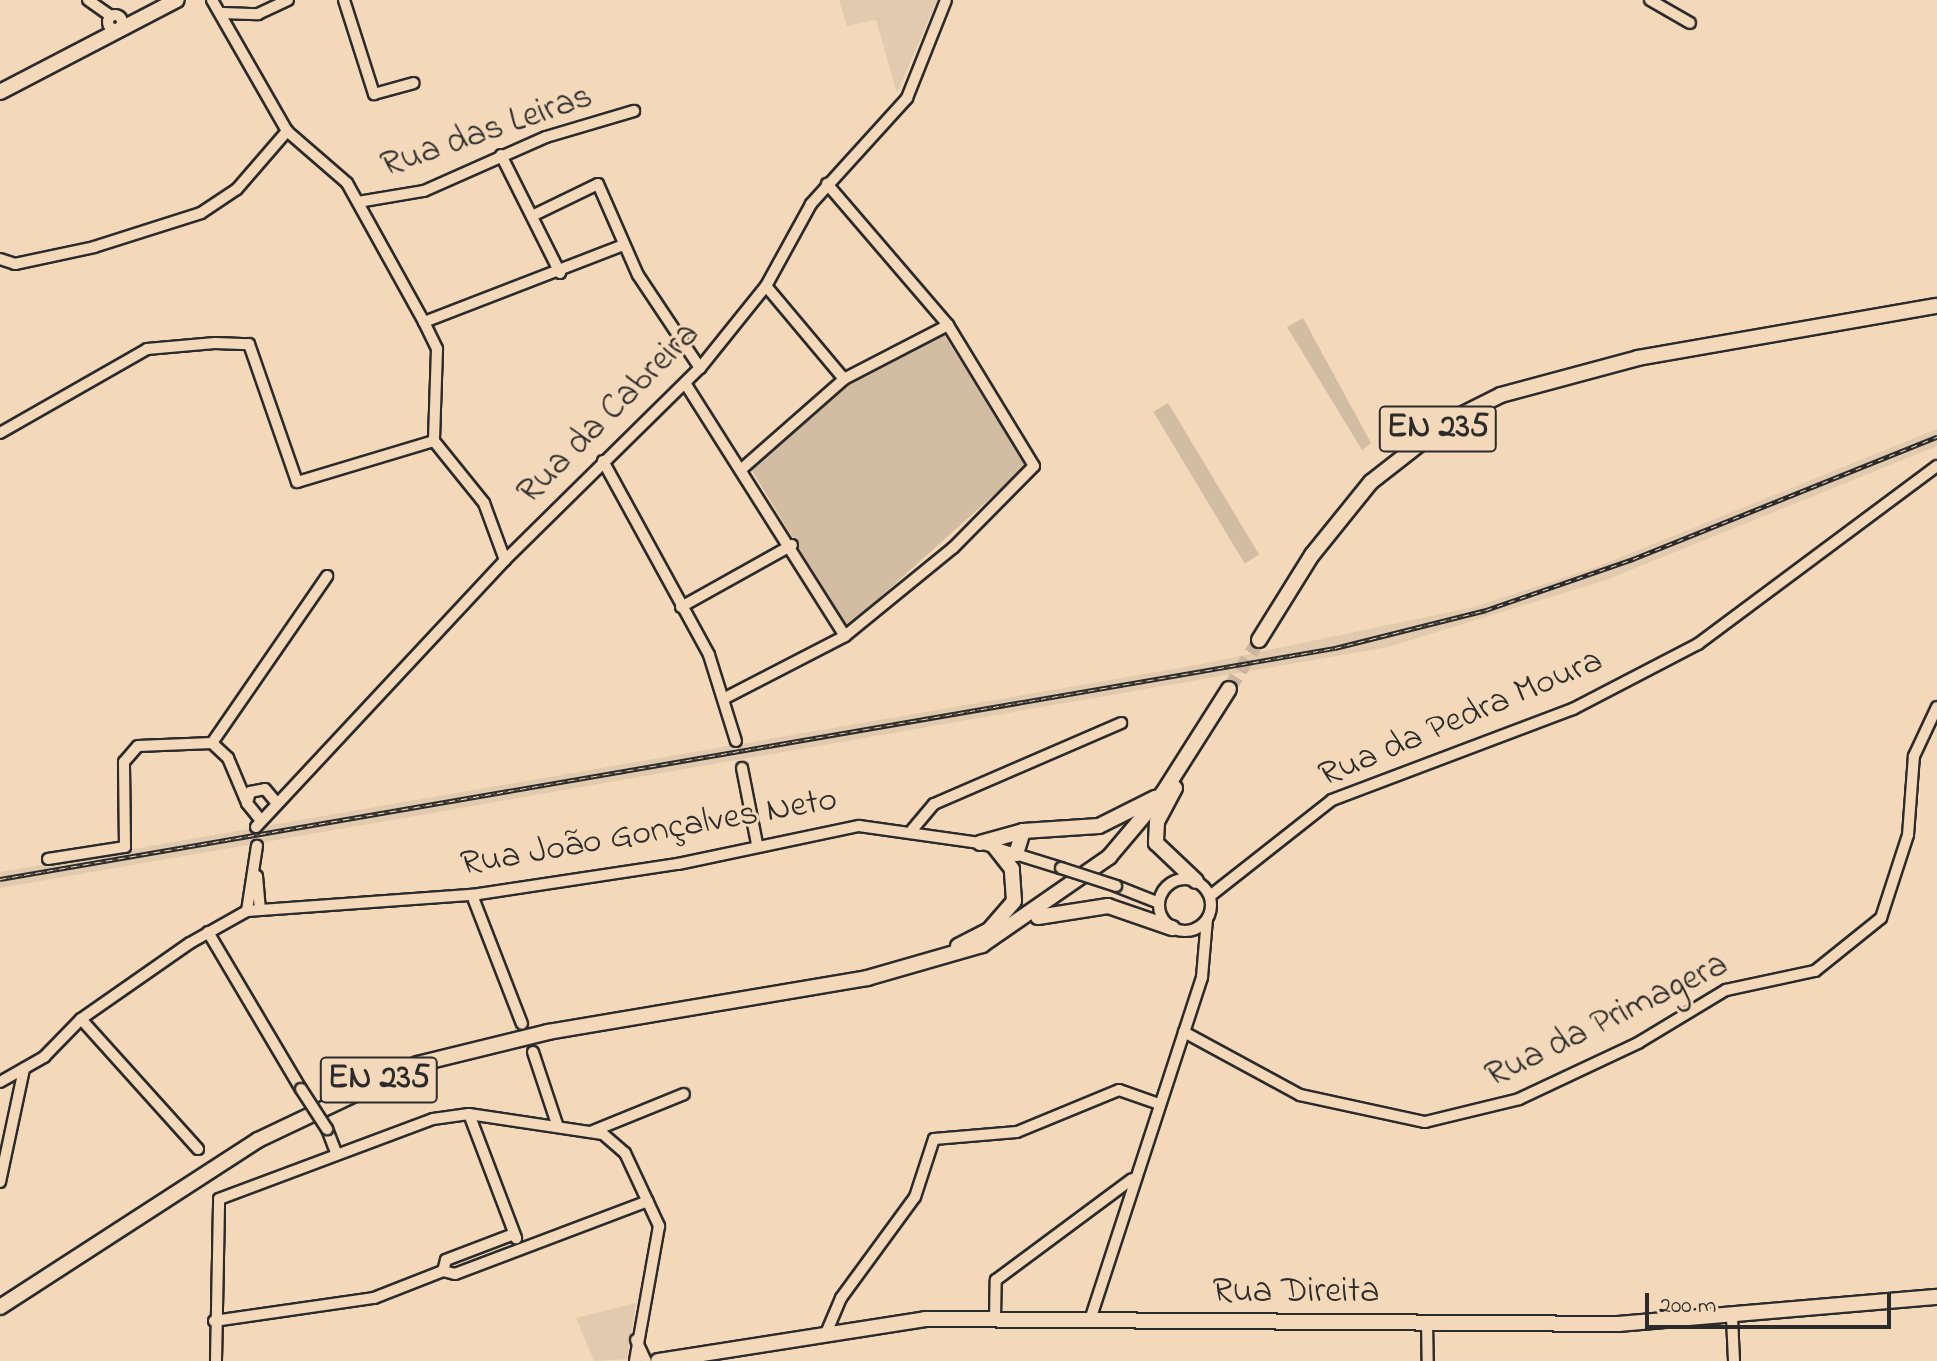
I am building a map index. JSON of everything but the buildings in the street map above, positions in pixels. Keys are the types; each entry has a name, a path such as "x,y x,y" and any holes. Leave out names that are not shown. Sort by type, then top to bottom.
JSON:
{"main road":[{"path":"0,92 113,24 148,17 177,0"},
{"name":"EN 235","path":"1259,640 1312,555 1371,482 1449,421 1501,395 1623,361 1937,306"},
{"name":"EN 235","path":"0,1307 258,1140 418,1064 535,1034 916,967 1026,921 1100,866 1163,793 1229,689"},
{"path":"1193,748 1155,834 1160,851 1196,881"},
{"path":"1012,869 987,844 1023,831 1099,826 1163,793"},
{"path":"916,967 1006,916 1014,901 1012,869 1020,855 1023,831"},
{"path":"1026,921 1089,905 1172,928"},
{"name":"Rua Direita","path":"658,1361 827,1331 995,1319 1427,1322 1732,1318 1937,1297"}],"street":[{"path":"88,0 113,24"},
{"path":"212,0 287,131 332,167 358,202 424,322 437,349 434,441 484,503 505,560"},
{"path":"222,13 258,14 288,0"},
{"path":"344,0 374,94 414,83"},
{"name":"Rua da Cabreira","path":"247,803 258,823 505,560 700,368 766,286 827,184 907,98 946,0"},
{"path":"1650,0 1690,23"},
{"name":"Rua das Leiras","path":"358,202 424,191 501,155 634,111"},
{"path":"0,259 15,264 94,247 201,213 237,189 287,131"},
{"path":"501,155 534,215 560,273"},
{"path":"534,215 598,184 624,245 700,368"},
{"path":"727,697 845,636 953,548 1034,466 948,325 827,184"},
{"path":"424,322 560,273 624,245"},
{"path":"766,286 844,379"},
{"path":"744,467 844,379 948,325"},
{"path":"0,433 147,349 215,343 249,344 297,482 434,441"},
{"path":"685,383 744,467 845,636"},
{"path":"603,461 727,697 736,741"},
{"name":"Rua da Pedra Moura","path":"1210,896 1332,800 1573,709 1698,644 1937,466"},
{"path":"681,607 792,545"},
{"path":"212,743 327,576"},
{"name":"Rua da Primagera","path":"1184,1032 1300,1095 1437,1121 1519,1099 1638,1043 1726,990 1815,971 1881,918 1908,835 1914,756 1937,707"},
{"path":"912,830 934,804 1121,723"},
{"path":"212,743 237,778 247,803"},
{"path":"48,859 125,847 124,762 138,746 212,743"},
{"path":"742,768 757,844"},
{"path":"237,778 276,802"},
{"path":"247,803 254,789"},
{"name":"Rua João Gonçalves Neto","path":"0,1082 24,1069 81,1019 208,932 247,911 472,895 678,864 838,827 912,830 987,844 1159,903"},
{"path":"257,846 260,909"},
{"path":"247,911 256,870"},
{"path":"1090,1320 1132,1179 1184,1032 1206,949 1210,896 1196,881 1172,882 1159,903 1172,928 1190,931 1206,949"},
{"path":"472,895 522,1024"},
{"path":"1190,931 1207,919"},
{"path":"208,932 327,1129 336,1152"},
{"path":"81,1019 198,1149"},
{"path":"533,1052 558,1127"},
{"path":"0,1182 24,1069"},
{"path":"827,1331 841,1298 915,1197 934,1139 1017,1132 1119,1090 1159,1104"},
{"path":"590,1132 684,1094"},
{"path":"469,1114 519,1247"},
{"path":"216,1361 214,1321 219,1199 336,1152 469,1114 590,1132 625,1153 659,1226 659,1256 636,1340 635,1361"},
{"path":"995,1319 996,1280 1132,1179"},
{"path":"214,1321 374,1298 443,1271 455,1274 519,1247 648,1201"},
{"path":"443,1271 446,1260 514,1234"},
{"path":"1732,1318 1734,1361"},
{"path":"1427,1322 1428,1361"},
{"path":"636,1340 646,1361"}],"shaded area":[{"path":"839,0 937,0 897,93 876,20 847,26"},
{"path":"1303,318 1371,443 1362,450 1287,327"},
{"path":"943,333 1026,466 847,627 751,469 846,384"},
{"path":"1168,403 1259,555 1245,563 1153,412"},
{"path":"1937,429 1937,446 1606,580 1388,647 0,888 0,872 1197,665 1474,607 1599,566"},
{"path":"636,1303 627,1359 594,1361 576,1318"}],"tunnel":[{"path":"1229,689 1259,640"}],"railway":[{"path":"0,879 1335,648 1486,610 1633,559 1937,437"}]}
